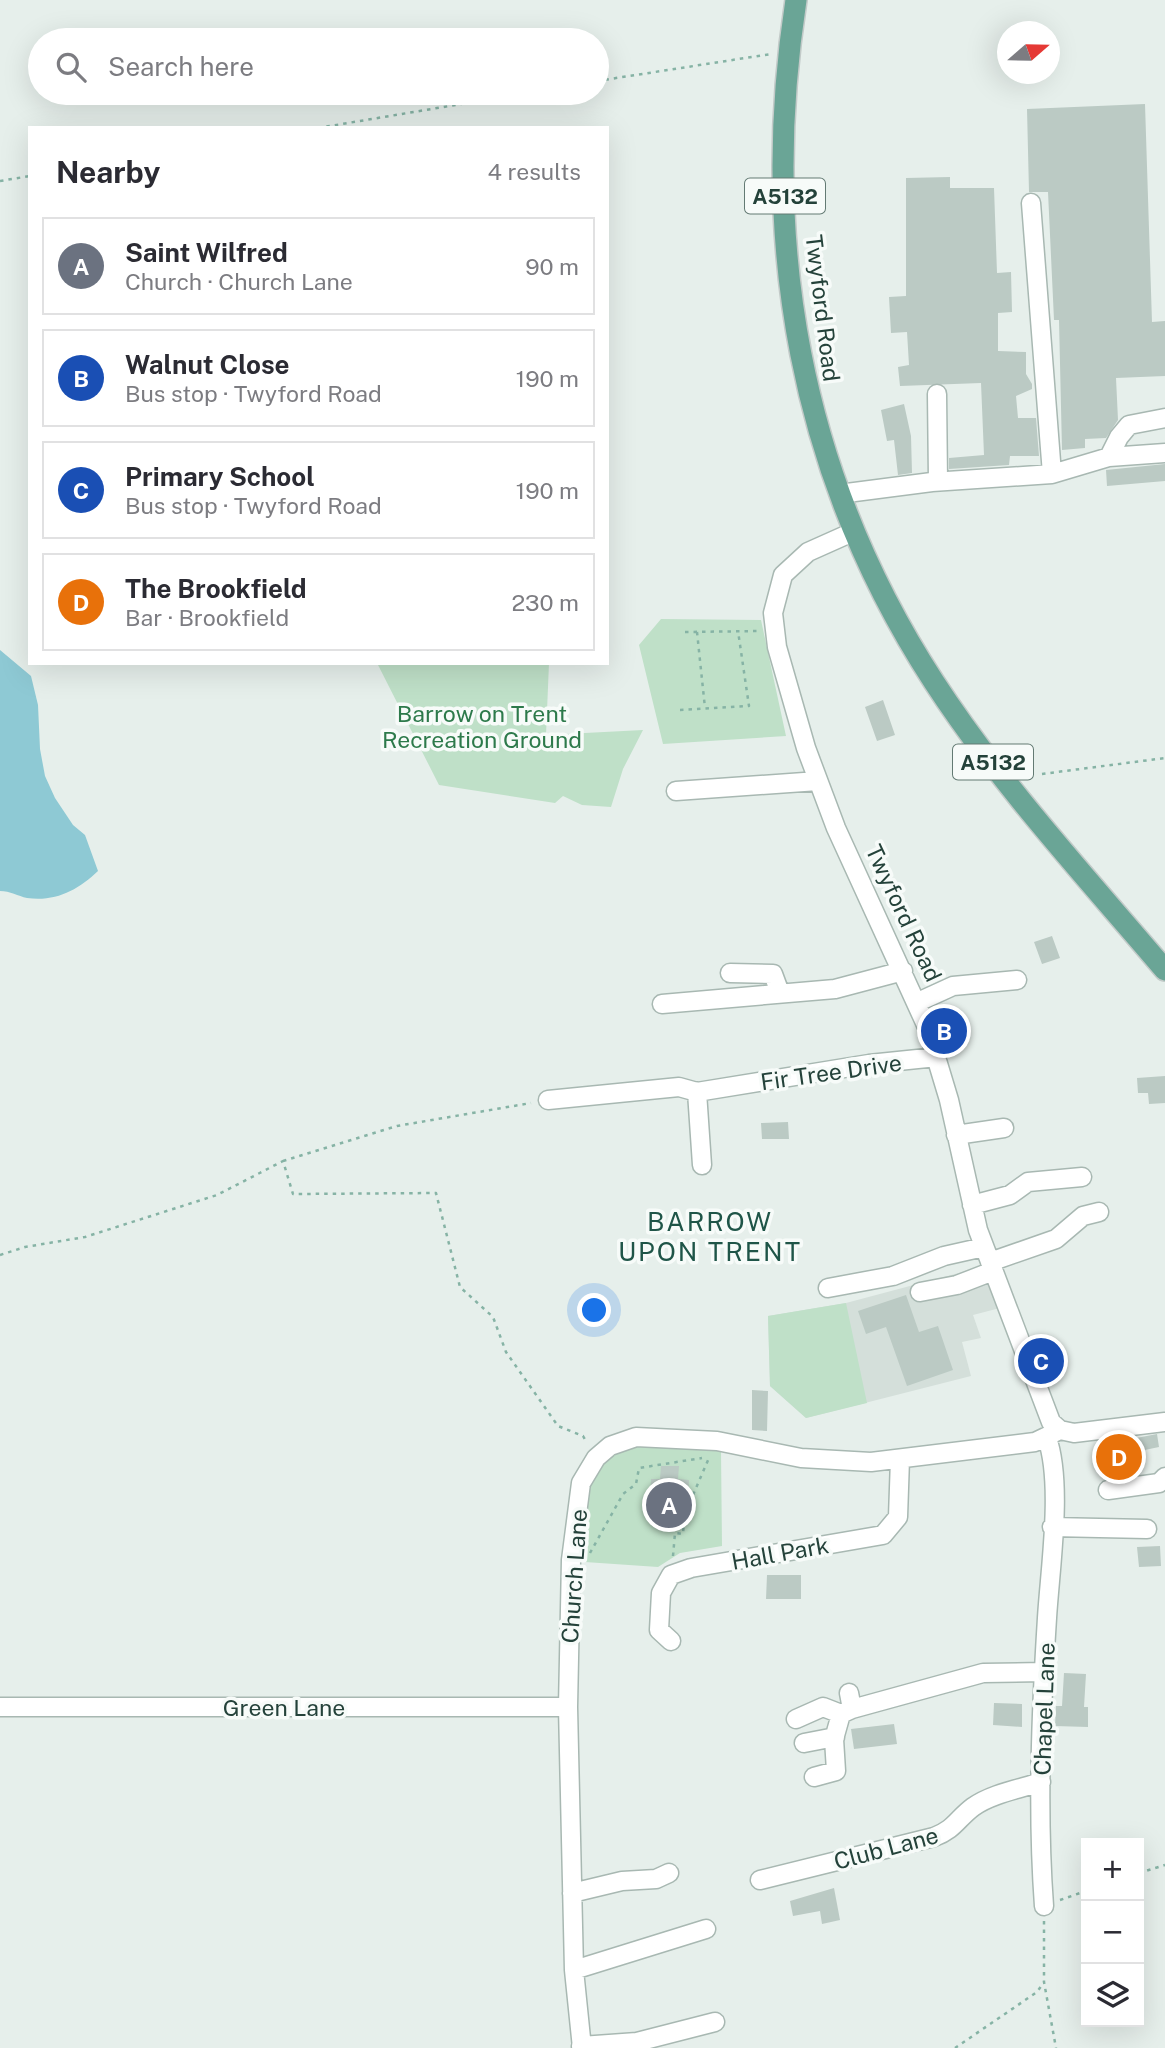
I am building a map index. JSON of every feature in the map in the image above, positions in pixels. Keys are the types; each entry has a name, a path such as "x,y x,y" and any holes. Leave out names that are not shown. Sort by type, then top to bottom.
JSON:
{"main road":[{"name":"Twyford Road","path":"796,0 788,52 785,195 793,316 807,392 839,494 905,633 964,724 1020,797 1165,970"}],"street":[{"path":"1031,203 1052,474"},
{"path":"937,394 938,481"},
{"path":"1109,457 1119,437 1129,425 1165,418"},
{"path":"839,494 938,481 1052,474 1109,457 1165,453"},
{"name":"Twyford Road","path":"855,531 808,552 783,575 775,599 775,631 793,707 818,780 860,886 918,1002 937,1057 972,1205 989,1260 1054,1434"},
{"path":"676,791 818,780"},
{"path":"662,1004 835,989 903,971"},
{"path":"730,973 773,974 780,993"},
{"path":"918,1002 953,986 1017,980"},
{"name":"Fir Tree Drive","path":"548,1100 679,1087 697,1092 869,1064 937,1057"},
{"path":"697,1092 702,1165"},
{"path":"956,1135 1004,1128"},
{"path":"972,1205 1010,1195 1028,1182 1082,1177"},
{"path":"920,1292 957,1285 989,1260 1056,1239 1083,1216 1099,1212"},
{"path":"828,1288 893,1276 944,1256 989,1260"},
{"path":"596,1458 610,1446 636,1437 717,1441 802,1458 843,1462 900,1459 1035,1442 1054,1434 1165,1424"},
{"name":"Chapel Lane","path":"1044,1906 1041,1782 1054,1434"},
{"name":"Church Lane","path":"582,2047 574,1970 572,1893 568,1707 571,1560 581,1483 596,1458"},
{"name":"Hall Park","path":"671,1575 691,1568 883,1535 898,1517 900,1459"},
{"path":"1108,1490 1158,1483 1165,1477"},
{"path":"1052,1527 1147,1529"},
{"path":"671,1575 661,1593 659,1630 671,1641"},
{"path":"796,1719 823,1707 847,1705 984,1673 1044,1672"},
{"path":"814,1777 836,1771 835,1737 847,1705"},
{"name":"Green Lane","path":"0,1707 568,1707"},
{"path":"804,1742 835,1737"},
{"name":"Club Lane","path":"761,1880 934,1837 955,1827 970,1809 981,1802 1041,1782"},
{"path":"572,1893 622,1881 656,1879 669,1873"},
{"path":"574,1970 706,1929"},
{"path":"582,2047 637,2042 715,2022"}],"path":[{"path":"609,79 788,52"},
{"path":"330,126 455,105"},
{"path":"0,181 28,176"},
{"path":"680,710 749,706 738,631"},
{"path":"685,632 775,631"},
{"path":"697,632 705,708"},
{"path":"1042,774 1165,758"},
{"path":"0,1255 25,1247 85,1237 217,1195 283,1161 397,1126 548,1100"},
{"path":"283,1161 293,1194 436,1193 460,1287 493,1317 506,1352 558,1426 583,1436 596,1458"},
{"path":"571,1560 593,1551 623,1494 636,1484 639,1468 693,1461 710,1455 689,1504 688,1522 684,1521 683,1534 675,1533 671,1575"},
{"path":"1144,1871 1165,1865"},
{"path":"1056,2048 1044,1982 1044,1906 1081,1893"},
{"path":"956,2048 1037,1992 1044,1982"}],"shaded area":[{"path":"985,1266 1000,1308 973,1315 981,1338 962,1342 971,1376 806,1418 770,1386 768,1316 846,1303"}],"green space":[{"path":"661,619 761,620 786,736 663,744 639,645"},
{"name":"Barrow on Trent Recreation Ground","path":"378,665 549,665 546,735 643,730 623,769 611,807 582,805 563,796 555,803 439,785"},
{"path":"846,1303 867,1403 806,1418 770,1386 768,1316"},
{"path":"640,1444 721,1451 722,1546 680,1553 658,1567 585,1562 587,1508 592,1481 605,1459 621,1449"}],"water":[{"path":"0,650 31,676 38,705 40,749 45,776 55,798 73,825 85,835 98,871 74,889 48,898 27,898 0,891"}],"building":[{"path":"1145,104 1152,322 1165,321 1165,376 1116,378 1118,420 1106,438 1085,439 1085,448 1062,450 1059,320 1054,320 1048,192 1029,192 1027,109"},
{"path":"950,177 950,188 994,188 997,273 1011,272 1012,312 998,313 998,351 1026,352 1026,374 1032,389 1016,396 1018,418 1036,418 1039,456 1010,456 1009,465 949,469 949,458 984,455 981,383 900,386 898,367 909,365 907,332 891,333 889,297 906,296 906,178"},
{"path":"904,404 911,436 912,473 898,475 894,440 887,441 881,410"},
{"path":"1165,464 1165,481 1107,486 1106,470"},
{"path":"883,700 895,735 877,741 865,707"},
{"path":"1052,936 1060,958 1042,964 1034,942"},
{"path":"1165,1076 1165,1103 1149,1104 1148,1093 1138,1093 1137,1078"},
{"path":"788,1122 789,1139 762,1139 761,1123"},
{"path":"906,1295 919,1332 938,1326 953,1370 907,1386 886,1327 866,1334 858,1311"},
{"path":"752,1390 768,1391 767,1431 752,1430"},
{"path":"1157,1434 1159,1447 1140,1451 1142,1463 1099,1471 1095,1446"},
{"path":"661,1466 679,1466 678,1479 689,1480 687,1519 676,1519 676,1531 659,1530 660,1518 649,1518 651,1479 660,1479"},
{"path":"1160,1546 1161,1566 1139,1567 1137,1547"},
{"path":"767,1575 801,1575 801,1599 766,1599"},
{"path":"1064,1673 1086,1674 1084,1707 1088,1707 1088,1727 1055,1726 1056,1706 1062,1706"},
{"path":"994,1703 1022,1704 1022,1727 993,1725"},
{"path":"894,1724 897,1744 854,1749 851,1729"},
{"path":"834,1888 840,1920 822,1924 820,1911 793,1916 790,1901"}],"place":[{"name":"Walnut Close","path":"944,1031"},
{"name":"Primary School","path":"1041,1361"},
{"name":"The Brookfield","path":"1119,1457"},
{"name":"Saint Wilfred","path":"669,1505"}],"district":[{"name":"BARROW UPON TRENT","path":"710,1236"}]}
